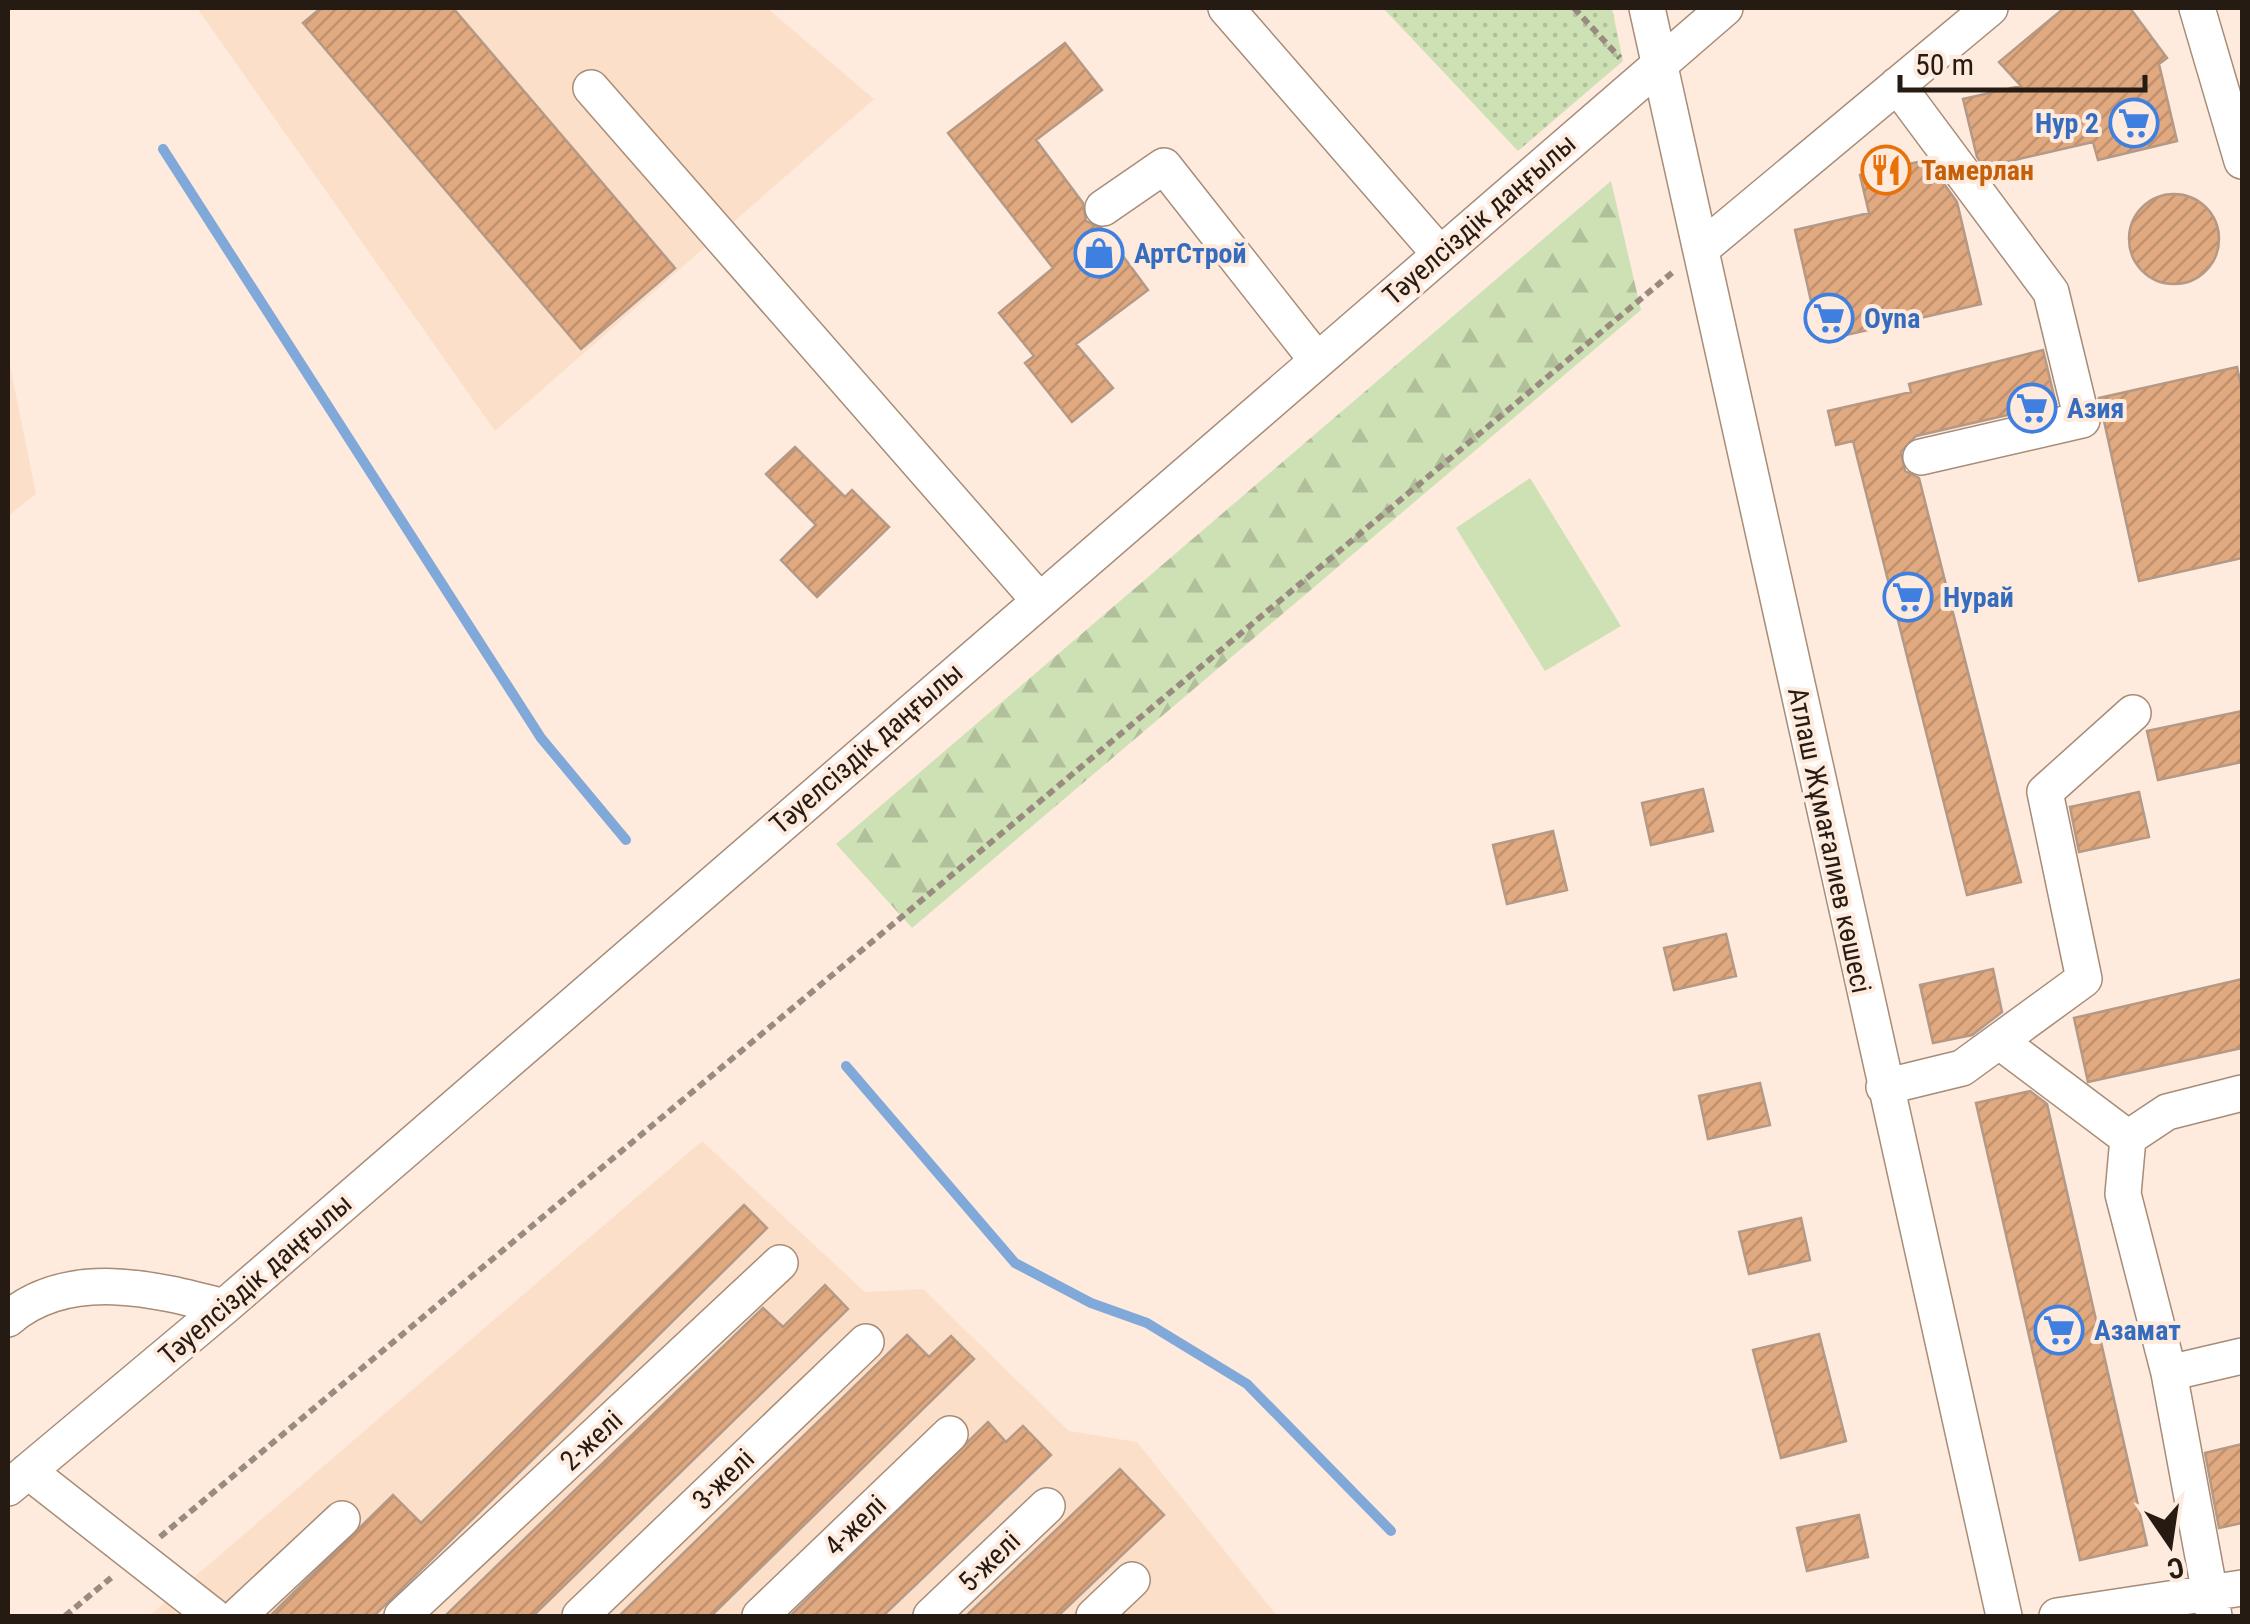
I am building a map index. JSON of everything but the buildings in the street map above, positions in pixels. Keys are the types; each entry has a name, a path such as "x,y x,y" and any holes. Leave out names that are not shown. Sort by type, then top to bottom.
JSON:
{"street":[{"path":"1226,8 1439,253"},
{"name":"Атлаш Жұмағалиев көшесі","path":"1646,8 1651,70 1701,248 2004,1616"},
{"name":"Тәуелсіздік даңғылы","path":"18,1480 224,1307 1724,8"},
{"path":"1701,248 1990,8"},
{"path":"2198,8 2242,161"},
{"path":"1897,85 2051,292 2082,420 1922,457"},
{"path":"590,88 1038,599"},
{"path":"1102,208 1164,166 1316,359"},
{"path":"1884,1087 1962,1068 2084,980 2045,792 2133,714"},
{"path":"2000,1040 2128,1138"},
{"path":"2128,1138 2167,1112 2242,1093"},
{"path":"2057,1616 2222,1600 2124,1194 2128,1138"},
{"name":"2-желі","path":"402,1616 780,1263"},
{"path":"8,1319 42,1298 103,1286 145,1286 224,1307"},
{"name":"3-желі","path":"580,1616 866,1342"},
{"path":"2169,1373 2242,1356"},
{"name":"4-желі","path":"760,1616 950,1434"},
{"path":"18,1480 136,1556 213,1616"},
{"name":"5-желі","path":"931,1616 1047,1506"},
{"path":"238,1616 342,1518"},
{"path":"1094,1616 1132,1580"}],"path":[{"path":"1574,8 1651,70"},
{"path":"65,1616 1701,248"}],"shaded area":[{"path":"197,8 767,8 874,99 495,431"},
{"path":"8,356 36,494 8,516"},
{"path":"702,1141 865,1292 923,1289 1069,1431 1137,1442 1277,1616 149,1616"}],"green space":[{"path":"1383,8 1612,8 1623,61 1518,151"},
{"path":"1611,181 1641,310 912,928 836,844"},
{"path":"1530,478 1621,626 1545,671 1456,528"}],"waterway":[{"path":"163,149 541,738 626,840"},
{"path":"846,1066 1015,1263 1091,1303 1147,1323 1247,1384 1391,1531"}],"place":[{"name":"Нур 2","path":"2134,123"},
{"name":"Тамерлан","path":"1886,170"},
{"name":"АртСтрой","path":"1099,253"},
{"name":"Oyna","path":"1829,318"},
{"name":"Азия","path":"2032,408"},
{"name":"Нурай","path":"1908,597"},
{"name":"Азамат","path":"2059,1330"}]}
